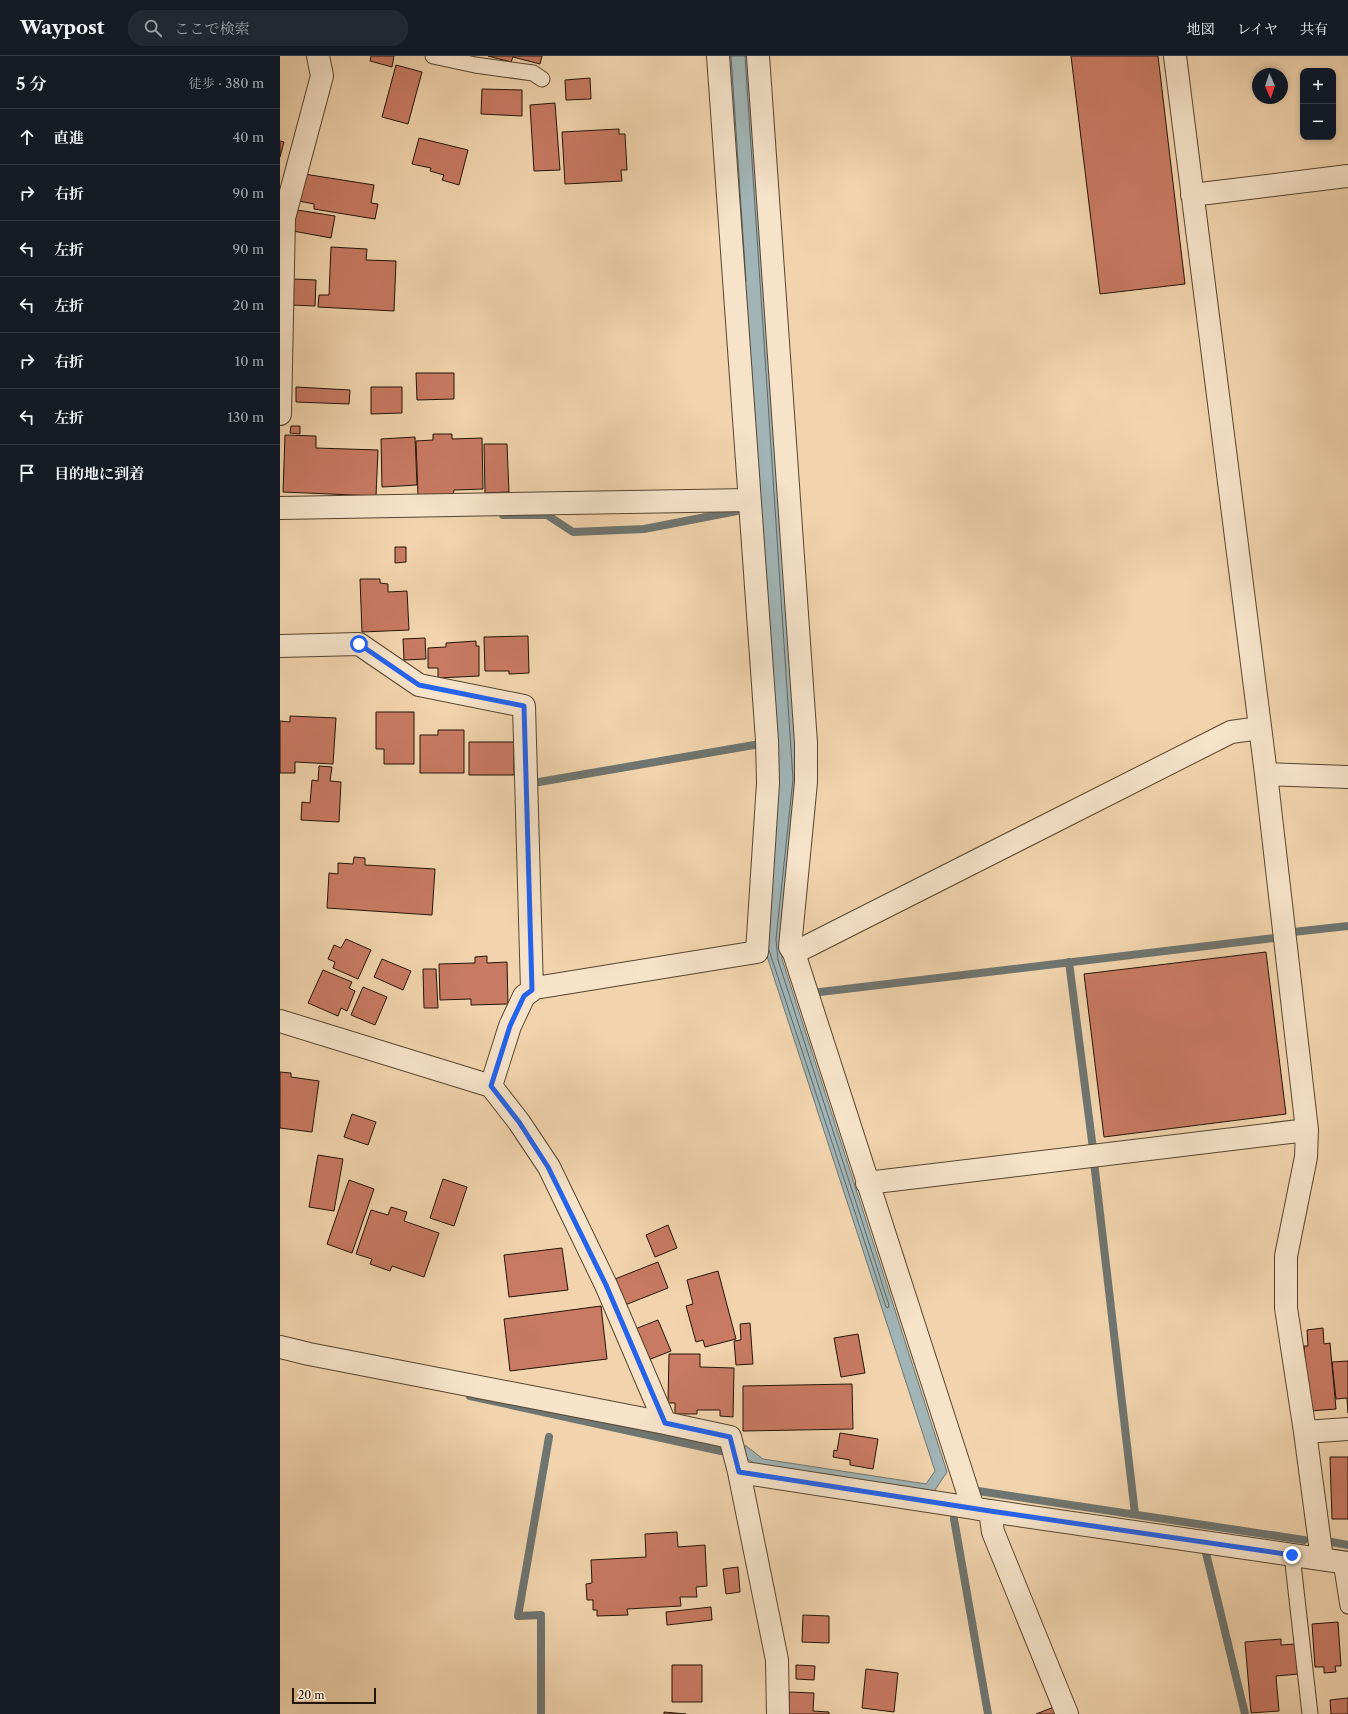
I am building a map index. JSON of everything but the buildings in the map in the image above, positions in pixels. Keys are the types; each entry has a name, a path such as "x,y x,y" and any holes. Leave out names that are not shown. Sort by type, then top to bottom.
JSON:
{"street":[{"path":"280,414 282,217 322,76 318,56"},
{"path":"718,56 767,740 768,783 759,952"},
{"path":"758,56 806,743 806,782 790,949 867,1183 982,1510 993,1532 1067,1714"},
{"path":"739,1472 982,1510 1337,1561 1305,1432 1286,1308 1286,1256 1306,1157 1307,1130 1266,774 1175,56"},
{"path":"1192,195 1348,176"},
{"path":"280,508 750,500"},
{"path":"280,646 359,644 419,685 524,706 532,990"},
{"path":"491,1086 510,1026 524,996 532,990 759,952 790,949 1231,732 1260,728"},
{"path":"1266,774 1348,777"},
{"path":"280,1022 491,1086 519,1122 548,1167 606,1285 665,1423"},
{"path":"867,1183 1307,1130"},
{"path":"280,1347 730,1437 739,1472 776,1660 778,1714"},
{"path":"1305,1432 1348,1429"}],"lane":[{"path":"433,56 475,65 533,73 542,80"},
{"path":"1292,1555 1310,1714"},
{"path":"1337,1561 1348,1606"}],"water":[{"path":"727,56 748,56 798,780 780,939 782,959 947,1472 931,1496 759,1466 744,1457 745,1445 763,1459 926,1484 935,1471 764,947 776,781"}],"waterway":[{"path":"503,515 547,515 573,532 644,529 737,511"},
{"path":"539,782 760,744"},
{"path":"1293,932 1348,926"},
{"path":"820,992 1274,938"},
{"path":"1069,962 1093,1149"},
{"path":"1094,1162 1135,1514"},
{"path":"470,1396 721,1451"},
{"path":"541,1714 541,1615 518,1616 549,1437"},
{"path":"978,1491 1304,1540"},
{"path":"954,1519 988,1714"},
{"path":"1332,1542 1348,1545"},
{"path":"1206,1553 1245,1714"}],"route":[{"path":"359,644 419,685 524,706 532,990 524,996 510,1026 491,1086 519,1122 548,1167 606,1285 665,1423 730,1437 739,1472 990,1511 1292,1555"}]}
